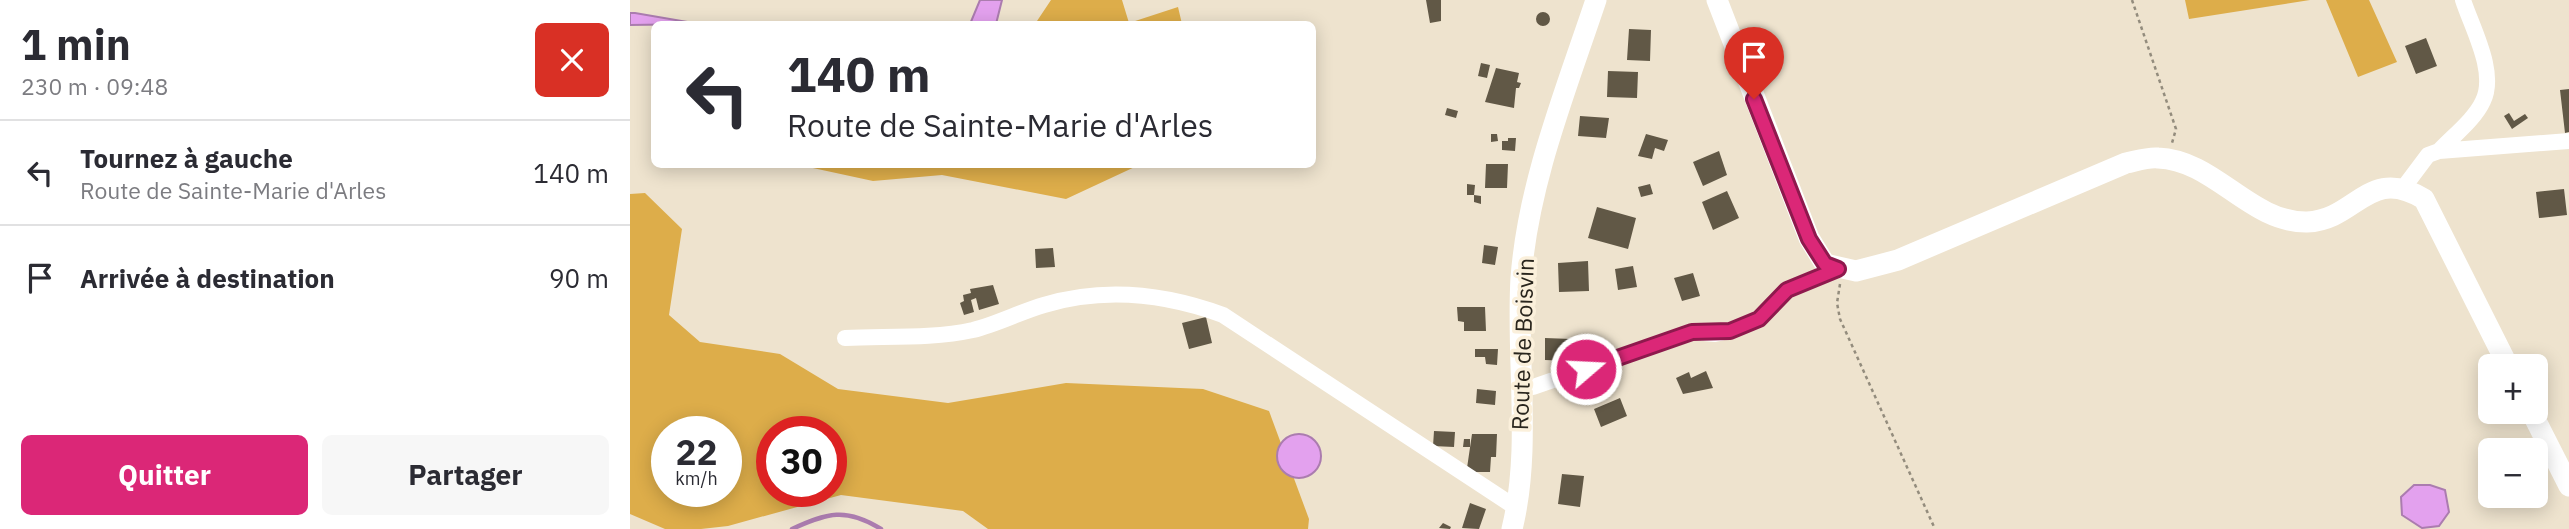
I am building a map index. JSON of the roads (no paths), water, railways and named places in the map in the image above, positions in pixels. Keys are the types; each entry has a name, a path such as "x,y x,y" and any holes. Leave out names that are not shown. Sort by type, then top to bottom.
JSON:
{"main road":[{"name":"Route de Boisvin","path":"1512,529 1520,472 1521,276 1545,156 1596,0"},
{"path":"1717,0 1809,239 1825,264 1856,271 1898,260 2126,163 2166,159 2181,162 2217,179 2282,219 2309,222 2334,215 2375,191 2404,187 2424,199 2502,354"},
{"path":"2538,424 2569,486"}],"street":[{"path":"2439,150 2483,103 2486,92 2485,67 2463,0"},
{"path":"2404,187 2428,155 2439,150 2569,141"},
{"path":"1521,387 1533,387 1692,332 1730,331 1759,319 1787,290 1838,269"},
{"path":"845,338 973,330 1047,304 1103,296 1146,295 1188,303 1223,315 1515,507"}],"waterway":[{"path":"792,529 816,519 836,515 857,517 881,529"}]}
